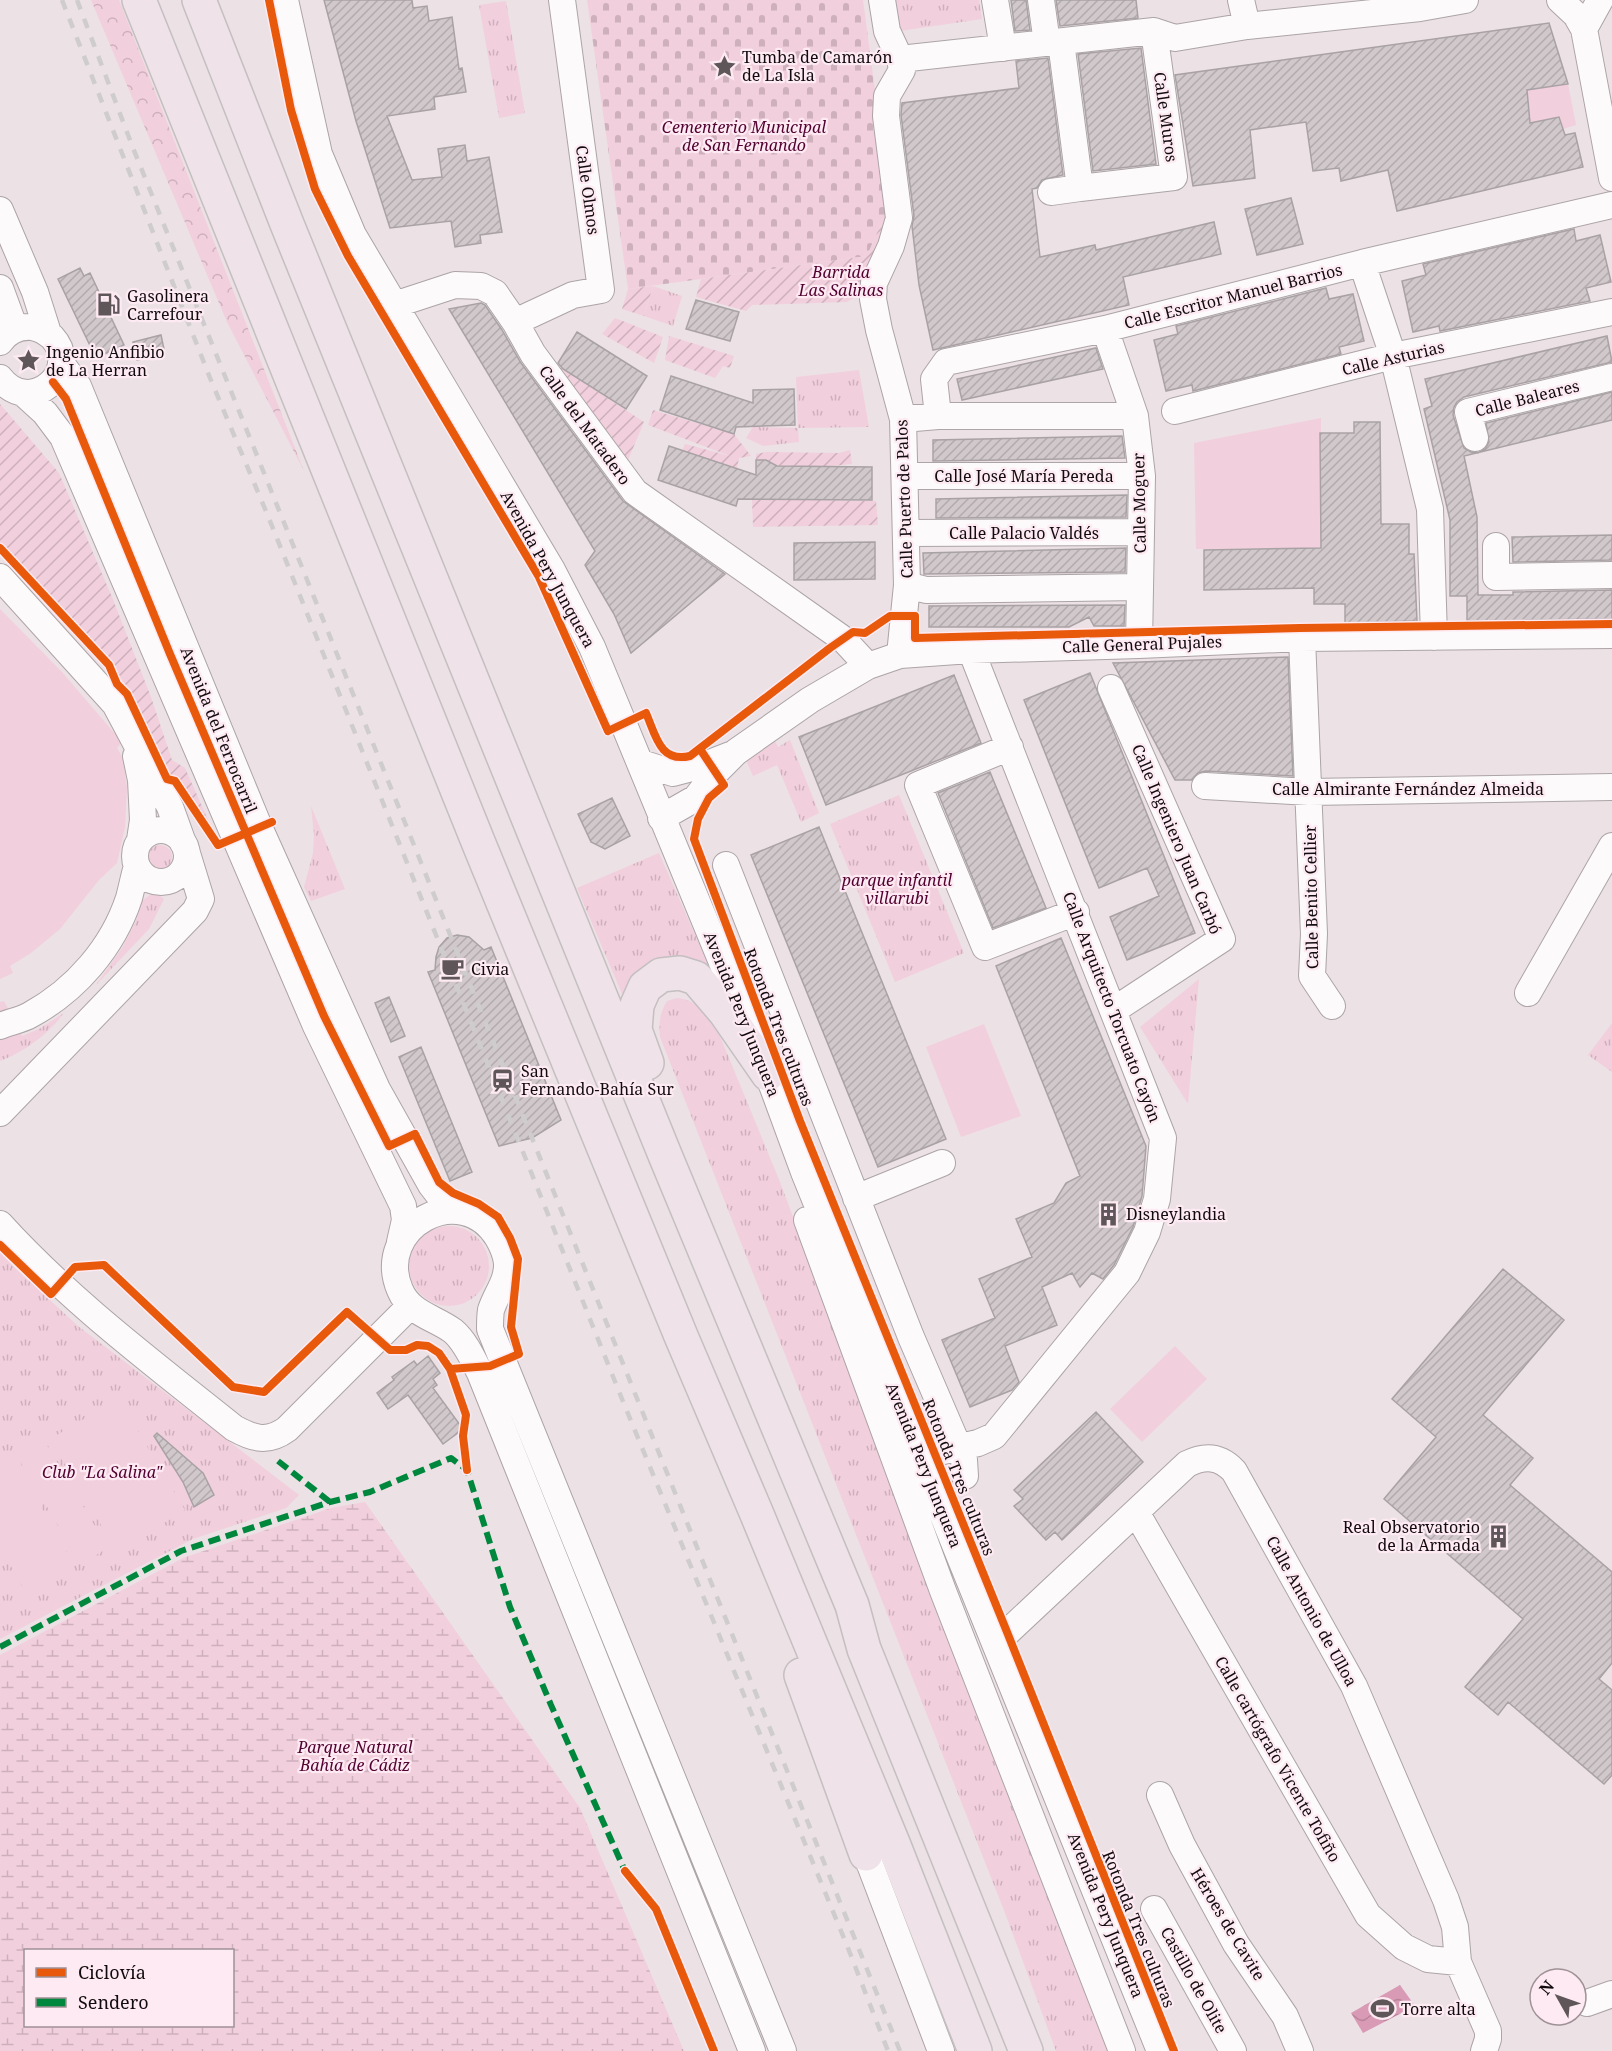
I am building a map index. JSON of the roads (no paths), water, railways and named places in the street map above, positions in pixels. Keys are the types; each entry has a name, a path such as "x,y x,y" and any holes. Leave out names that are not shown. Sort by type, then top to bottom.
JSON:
{"highway":[{"path":"139,0 488,866 681,1336 889,1832 975,2051"},
{"path":"199,0 287,224 665,1155 852,1605 864,1649 1026,2051"},
{"path":"665,1155 661,1101 635,1030 637,1005 645,987 661,975 680,973 696,978 725,1012 768,1074"},
{"path":"756,1512 761,1569 866,1854"}],"street":[{"name":"Avenida Pery Junquera","path":"285,0 319,154 353,234 552,570 592,647 768,1074 804,1172 921,1456 1160,2051"},
{"name":"Calle Olmos","path":"516,322 573,295 601,290 562,0"},
{"path":"882,0 887,31 900,59 1154,31 1175,38 1246,26 1420,8 1465,0"},
{"path":"995,0 1003,48"},
{"path":"1041,0 1054,42 1080,188 1051,192"},
{"path":"1241,0 1246,26"},
{"path":"1560,0 1576,15 1584,29 1612,177"},
{"path":"1584,29 1600,0"},
{"name":"Calle Muros","path":"1080,188 1174,177 1154,31"},
{"name":"Calle Puerto de Palos","path":"900,59 902,70 886,96 899,218 891,246 874,283 873,299 903,419 907,585 900,655"},
{"name":"Calle Escritor Manuel Barrios","path":"938,416 934,379 946,362 1105,329 1362,263 1612,205"},
{"path":"0,210 34,292 48,333"},
{"path":"1362,263 1393,356 1430,509 1434,637"},
{"name":"Calle del Matadero","path":"394,305 455,285 481,286 495,293 516,322 533,354 635,492 843,639 868,666"},
{"path":"0,288 8,336 26,327 38,328 48,333"},
{"name":"Calle Asturias","path":"1175,411 1393,356 1612,312"},
{"name":"Calle Moguer","path":"1105,329 1135,416 1142,477 1139,645"},
{"name":"Avenida del Ferrocarril","path":"48,333 56,341 61,352 61,363 78,386 260,829 372,1079 430,1185 445,1203 462,1211"},
{"path":"23,393 34,393 53,382 61,363"},
{"name":"Calle Baleares","path":"1475,438 1468,412 1612,377"},
{"name":"Avenida del Ferrocarril","path":"0,378 13,390 23,393 45,413 63,437 316,1026 403,1206 405,1221 400,1242"},
{"path":"903,419 938,416 1135,416"},
{"name":"Calle José María Pereda","path":"905,476 1142,477"},
{"name":"Calle Palacio Valdés","path":"906,533 1141,532"},
{"path":"1496,546 1496,577 1612,575"},
{"path":"0,577 115,704 136,747 145,757 165,797 185,846 201,898 195,911 182,925 0,1113"},
{"path":"907,585 926,590 1140,587"},
{"name":"Calle General Pujales","path":"736,752 810,700 868,666 900,655 971,650 1302,638 1612,634"},
{"name":"Calle Benito Cellier","path":"1302,638 1314,934 1312,976 1332,1006"},
{"name":"Calle Arquitecto Torcuato Cayón","path":"946,1519 965,1476 993,1444 994,1436 1127,1273 1147,1232 1157,1199 1164,1138 971,650"},
{"name":"Calle Ingeniero Juan Carbó","path":"1111,688 1222,939 1114,1010"},
{"path":"0,1026 28,1016 51,1002 76,981 101,953 116,927 129,897 137,866 135,852 140,840 143,820 141,780 136,761 136,747"},
{"path":"1010,747 918,785 985,947 1076,912"},
{"path":"641,763 673,773 707,764 736,752"},
{"path":"683,867 687,822 696,798 716,772 736,752"},
{"path":"658,809 707,764"},
{"name":"Calle Almirante Fernández Almeida","path":"1205,786 1309,792 1612,787"},
{"path":"658,809 696,798"},
{"path":"140,840 154,830 163,830 171,832 185,846 185,865 181,872 175,877 160,882"},
{"path":"1528,993 1612,846"},
{"path":"726,865 856,1198 964,1460 965,1476"},
{"path":"137,866 146,877 174,889 181,902 182,925"},
{"path":"0,1099 24,1087"},
{"path":"856,1198 942,1163"},
{"path":"804,1172 807,1225 947,1602 1122,2051"},
{"path":"752,2051 480,1373 454,1332 422,1315 410,1306 400,1292 395,1275 395,1258 400,1242 411,1227 431,1214 462,1211 479,1218 493,1230 502,1245 507,1263 505,1281 491,1312 490,1329 783,2051"},
{"path":"0,1224 27,1254 90,1313 234,1428 247,1435 261,1438 275,1438 287,1429 410,1306"},
{"path":"437,1321 453,1323 470,1319 485,1311 497,1298"},
{"path":"921,1456 978,1443 994,1436"},
{"name":"Calle Antonio de Ulloa","path":"996,1643 1186,1464 1207,1457 1227,1464 1234,1471 1354,1686 1446,1900 1455,1927 1458,1962 1488,2031 1485,2049"},
{"name":"Calle cartógrafo Vicente Tofiño","path":"1136,1512 1368,1915 1404,1947 1428,1959 1458,1962"},
{"name":"Héroes de Cavite","path":"1160,1795 1182,1845 1214,1904 1236,1944 1285,2016 1300,2051"},
{"path":"866,1854 941,2051"},
{"name":"Castillo de Olite","path":"1154,1910 1233,2051"},
{"path":"1588,2003 1612,1994"}],"water":[{"name":"Torre alta","path":"1400,1985 1415,2006 1363,2033 1351,2013"}],"railway":[{"path":"62,0 210,378 268,516 622,1399 848,1948 888,2051"},
{"path":"77,0 133,148 900,2051"}],"place":[{"name":"Tumba de Camarón de La Isla","path":"724,66"},
{"name":"Gasolinera Carrefour","path":"109,305"},
{"name":"Ingenio Anfibio de La Herran","path":"28,361"},
{"name":"Civia","path":"453,969"},
{"name":"San Fernando-Bahía Sur","path":"503,1080"},
{"name":"Disneylandia","path":"1108,1214"},
{"name":"Real Observatorio de la Armada","path":"1498,1536"},
{"name":"Torre alta","path":"1383,2009"}],"park label":[{"name":"Cementerio Municipal de San Fernando","path":"744,136"},
{"name":"Barrida Las Salinas","path":"841,281"},
{"name":"parque infantil villarubi","path":"897,889"},
{"name":"Club \"La Salina\"","path":"102,1472"},
{"name":"Parque Natural Bahía de Cádiz","path":"355,1756"}]}
